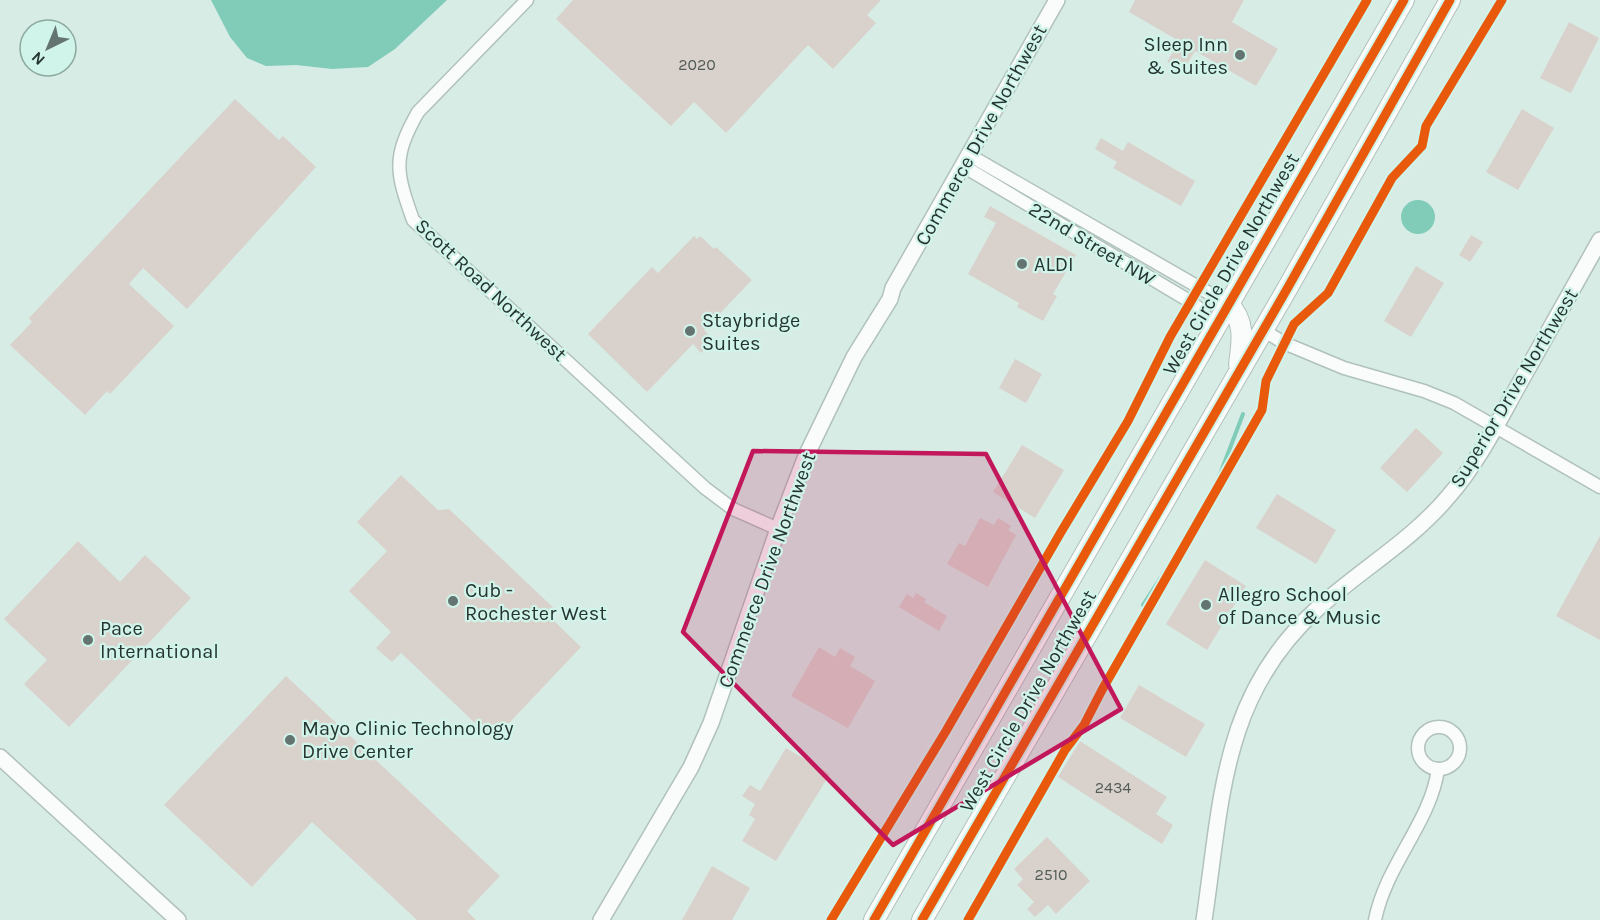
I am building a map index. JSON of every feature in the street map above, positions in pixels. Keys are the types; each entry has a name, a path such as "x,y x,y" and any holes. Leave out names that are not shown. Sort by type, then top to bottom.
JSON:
{"main road":[{"name":"West Circle Drive Northwest","path":"874,920 1404,0"},
{"name":"West Circle Drive Northwest","path":"922,920 1263,330 1450,0"},
{"path":"1228,304 1236,312 1242,331 1238,373"}],"street":[{"name":"Scott Road Northwest","path":"527,0 418,112 406,134 399,153 399,180 413,220 705,488 733,509 778,529"},
{"name":"Commerce Drive Northwest","path":"601,920 691,767 707,732 806,456 855,357 1057,0"},
{"name":"22nd Street NW","path":"966,161 1228,304"},
{"name":"22nd Street NW","path":"966,161 1191,302 1202,311 1214,329"},
{"name":"Superior Drive Northwest","path":"1204,920 1227,770 1241,719 1260,678 1284,643 1317,609 1432,515 1464,477 1496,426 1600,240"},
{"path":"1263,330 1293,347 1344,368 1424,391 1496,426 1600,487"},
{"path":"0,757 178,920"},
{"path":"1375,920 1385,883 1423,813 1436,784 1438,769"}],"highlighted area":[{"path":"753,451 986,454 1121,709 893,845 683,632"}],"shaded area":[{"path":"211,0 447,0 395,49 368,67 332,69 296,65 266,66 247,58 230,37"},
{"path":"1418,200 1430,205 1435,217 1430,229 1418,234 1406,229 1401,217 1406,205"}],"building":[{"path":"573,0 881,0 867,15 876,23 833,69 808,45 726,133 694,102 671,126 556,19"},
{"path":"1135,0 1244,0 1232,22 1278,49 1256,86 1195,51 1183,71 1167,62 1179,41 1129,12"},
{"path":"1569,22 1599,38 1571,93 1540,78"},
{"path":"235,99 279,140 283,136 316,167 187,309 143,268 129,284 174,326 110,394 107,391 85,415 10,345 32,322 29,318"},
{"path":"1522,109 1554,128 1518,190 1486,172"},
{"path":"1101,138 1123,151 1128,142 1195,181 1181,206 1113,168 1117,162 1095,149"},
{"name":"ALDI","path":"990,206 1076,255 1053,294 1057,296 1043,321 1017,307 1019,303 968,274 996,223 984,217"},
{"path":"1471,235 1483,242 1470,262 1459,255"},
{"path":"694,236 697,239 700,236 714,249 716,247 752,280 704,330 714,340 701,353 693,344 647,392 588,334 652,267 658,273"},
{"path":"1416,266 1444,283 1411,337 1384,321"},
{"path":"1015,359 1042,374 1026,403 999,388"},
{"path":"1416,428 1443,453 1407,492 1380,468"},
{"path":"1022,445 1064,470 1035,518 993,492"},
{"name":"Cub - Rochester West","path":"401,475 438,510 449,509 557,611 551,618 581,647 493,740 401,653 392,662 376,648 391,632 349,591 387,551 357,522"},
{"path":"1277,494 1336,530 1316,564 1256,528"},
{"path":"980,518 994,525 998,518 1011,526 1008,530 1016,535 988,587 947,564 959,543 965,546"},
{"path":"1600,536 1600,640 1556,616"},
{"name":"Pace International","path":"78,541 120,582 145,555 191,598 69,727 24,684 47,660 4,619"},
{"name":"Allegro School of Dance & Music","path":"1205,560 1246,586 1207,650 1166,624"},
{"path":"916,593 926,599 924,602 947,616 939,631 899,607 907,594 913,598"},
{"path":"819,647 835,657 840,648 855,657 850,666 875,681 848,728 791,696"},
{"name":"Mayo Clinic Technology Drive Center","path":"286,676 500,876 467,911 476,920 417,920 312,822 252,887 164,805"},
{"path":"1139,685 1205,724 1186,757 1120,718"},
{"path":"1080,741 1167,797 1156,814 1173,825 1162,844 1058,777"},
{"path":"786,748 830,774 776,861 742,841 755,819 749,815 755,804 742,796 750,785 760,791"},
{"path":"1047,837 1090,881 1056,914 1048,905 1035,917 1027,909 1034,902 1017,885 1023,879 1014,869"},
{"path":"712,866 750,888 732,920 682,920"}],"waterway":[{"path":"1348,265 1390,189"},
{"path":"1143,605 1209,503 1243,414"}],"cycle path":[{"path":"831,920 946,731 1128,421 1170,337 1367,0"},
{"path":"874,920 1404,0"},
{"path":"922,920 1287,289 1450,0"},
{"path":"968,920 1065,750 1084,725 1262,410 1266,381 1294,324 1328,293 1392,178 1422,146 1426,126 1502,0"}],"place":[{"name":"Sleep Inn & Suites","path":"1240,55"},
{"name":"ALDI","path":"1022,264"},
{"name":"Staybridge Suites","path":"690,331"},
{"name":"Cub - Rochester West","path":"453,601"},
{"name":"Allegro School of Dance & Music","path":"1206,605"},
{"name":"Pace International","path":"88,640"},
{"name":"Mayo Clinic Technology Drive Center","path":"290,740"}]}
